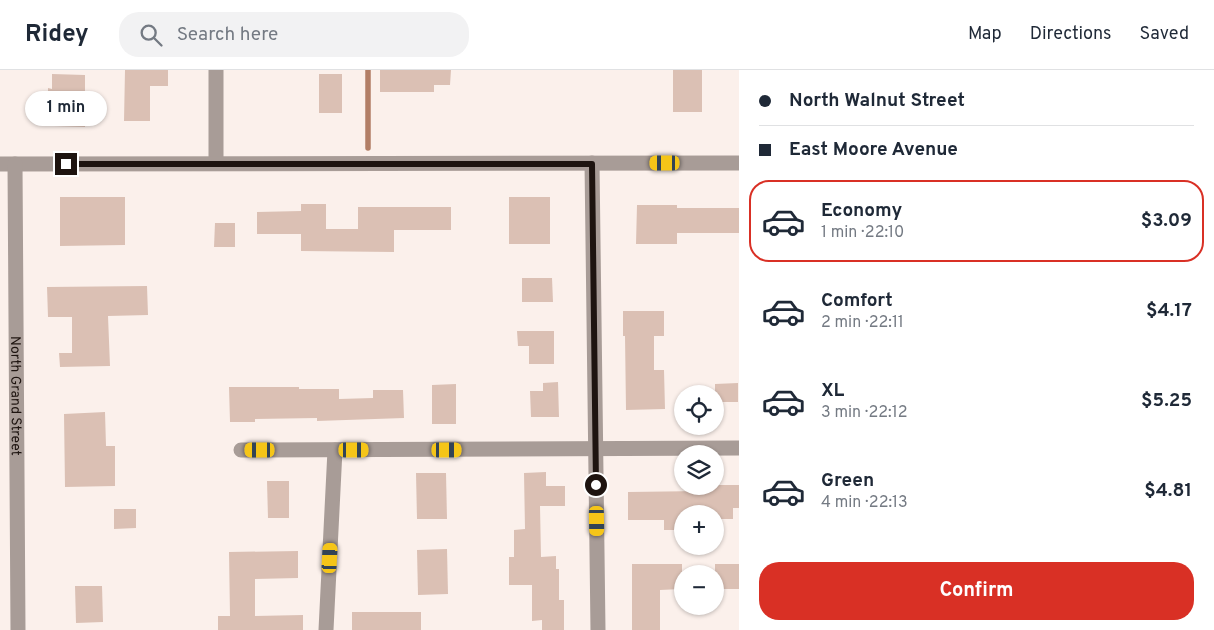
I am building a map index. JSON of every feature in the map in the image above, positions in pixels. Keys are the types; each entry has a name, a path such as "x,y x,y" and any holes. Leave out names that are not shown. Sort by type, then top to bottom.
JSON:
{"street":[{"path":"216,70 216,163"},
{"path":"7,164 739,163"},
{"name":"North Grand Street","path":"7,164 18,630"},
{"path":"592,164 598,630"},
{"path":"241,450 739,448"},
{"path":"326,630 335,450"}],"building":[{"path":"125,70 168,70 168,86 150,86 150,121 124,121"},
{"path":"380,70 451,70 450,85 434,85 434,92 380,92"},
{"path":"673,70 702,70 702,112 673,112"},
{"path":"52,74 85,75 85,127 54,126 54,114 48,114 48,88 52,89"},
{"path":"319,74 342,74 342,113 319,113"},
{"path":"60,197 125,197 125,245 60,246"},
{"path":"509,197 550,197 550,244 509,244"},
{"path":"301,204 326,204 326,229 358,229 358,207 451,207 451,230 394,230 394,252 301,251 301,234 257,234 257,212 301,211"},
{"path":"637,205 677,205 677,208 739,208 739,233 677,233 677,244 636,244"},
{"path":"215,223 235,223 235,247 214,247"},
{"path":"522,278 552,278 553,302 522,302"},
{"path":"147,286 148,315 108,316 110,366 60,367 59,353 72,353 72,317 48,317 47,287"},
{"path":"623,311 664,311 664,336 654,336 654,370 664,370 665,409 626,410"},
{"path":"517,331 554,331 554,364 529,364 529,346 518,346"},
{"path":"558,382 559,417 531,417 530,391 543,391 543,383"},
{"path":"738,383 738,402 724,402 724,385 715,384"},
{"path":"456,384 456,424 432,424 432,385"},
{"path":"229,387 339,389 339,399 373,398 373,390 403,390 404,418 317,421 317,418 255,419 255,422 230,422"},
{"path":"105,412 106,446 115,446 115,486 65,487 64,414"},
{"path":"546,472 546,486 565,486 565,506 540,506 541,557 556,556 556,569 559,569 559,600 564,600 564,630 542,630 542,620 532,621 532,585 509,585 509,557 514,557 514,530 525,529 524,473"},
{"path":"416,473 446,473 447,519 417,519"},
{"path":"267,481 289,481 289,518 268,518"},
{"path":"724,485 739,485 739,508 733,508 733,519 724,519 724,505 674,505 674,530 664,530 664,520 628,520 628,492 674,491 674,495 724,495"},
{"path":"114,509 136,509 136,528 114,529"},
{"path":"447,549 448,594 418,595 417,550"},
{"path":"298,551 298,578 255,579 255,616 303,615 303,630 218,630 218,616 230,616 229,552"},
{"path":"632,564 682,564 674,565 674,589 660,590 660,630 632,630"},
{"path":"739,564 739,589 724,589 724,565 715,565"},
{"path":"75,586 102,586 103,622 76,623"},
{"path":"352,612 421,612 421,630 352,630"}],"waterway":[{"path":"368,70 368,148"}],"route":[{"path":"66,164 592,164 596,485"}]}
